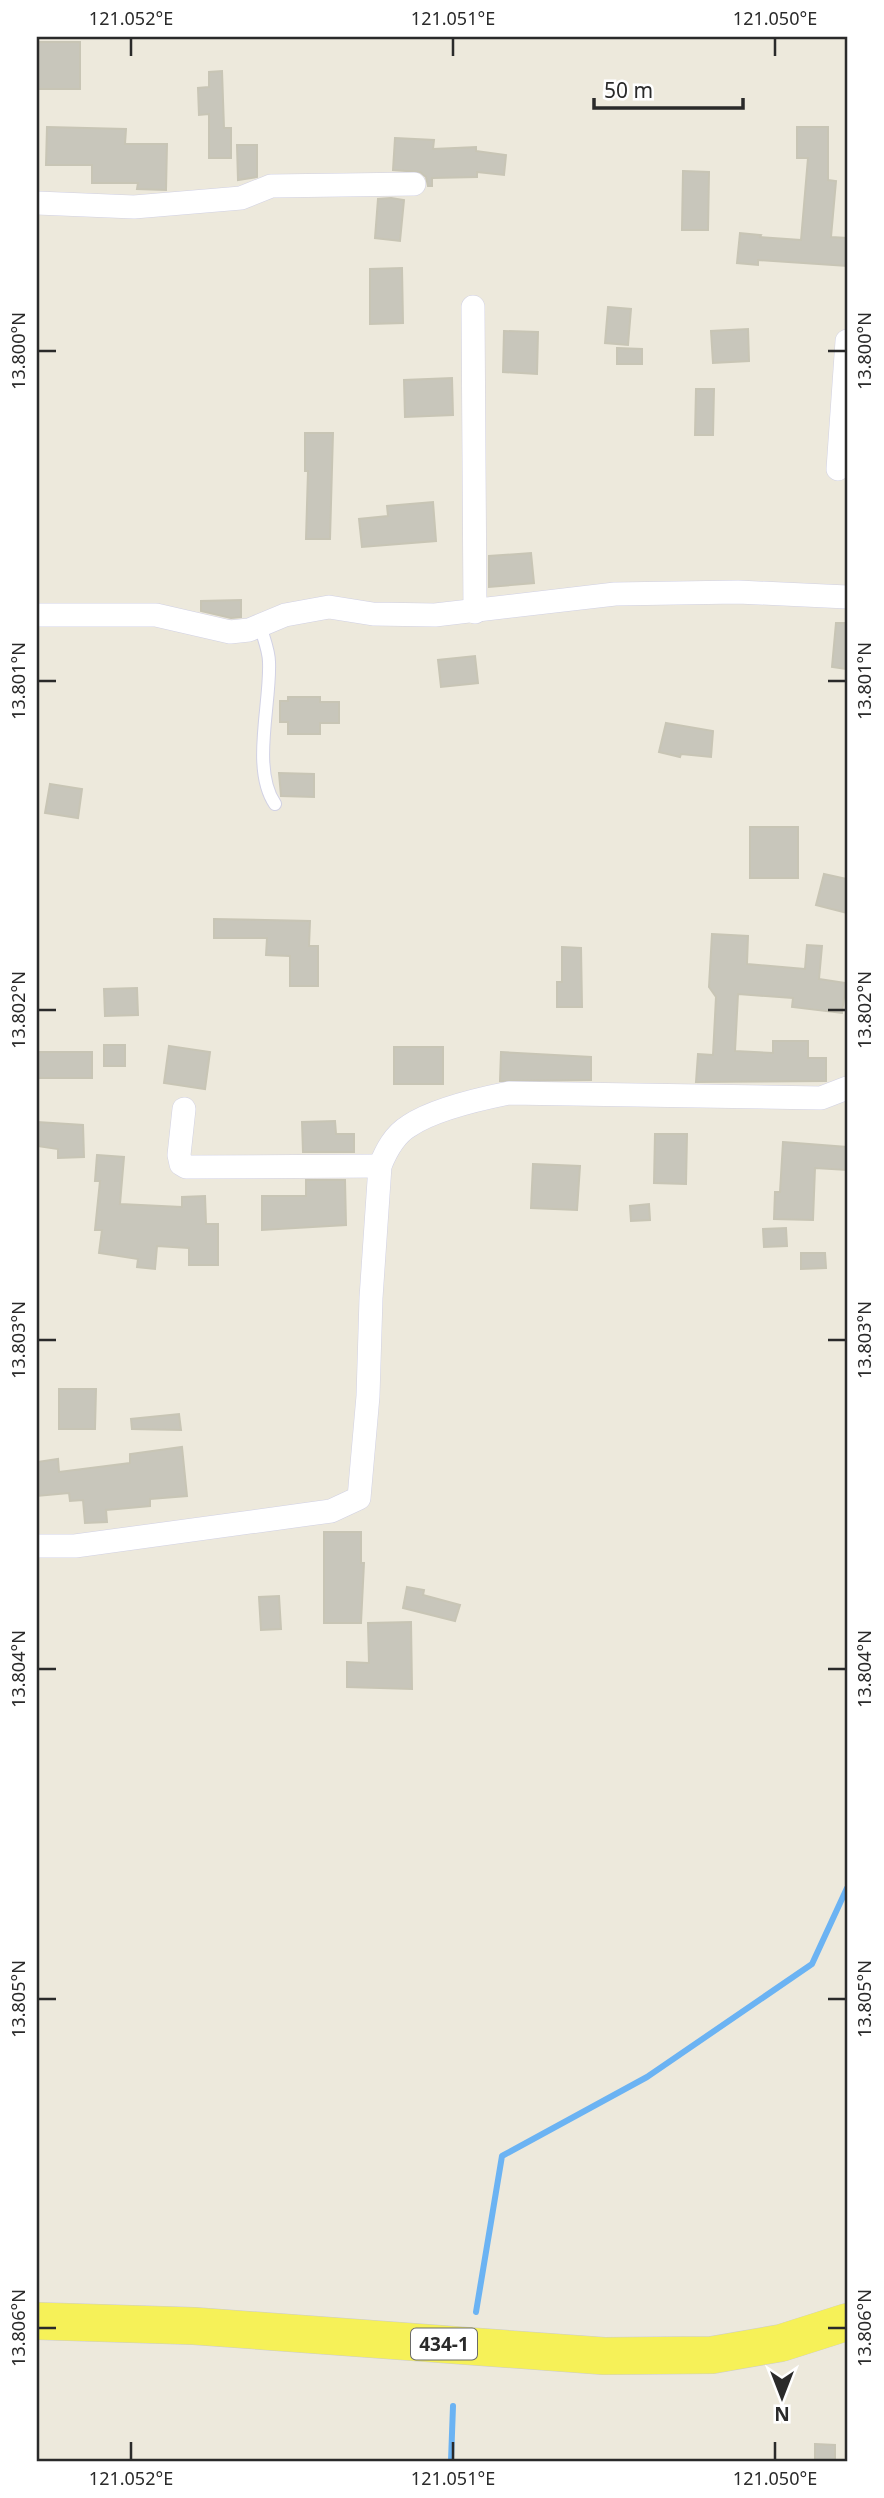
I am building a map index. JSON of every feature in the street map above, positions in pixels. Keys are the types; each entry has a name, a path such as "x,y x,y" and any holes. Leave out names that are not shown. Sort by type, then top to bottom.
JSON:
{"main road":[{"name":"434-1","path":"37,2321 194,2326 604,2356 712,2354 781,2343 847,2322"}],"street":[{"path":"37,204 134,207 241,198 271,186 414,184"},
{"path":"473,307 475,612"},
{"path":"838,469 844,430 847,341"},
{"path":"37,615 156,615 230,632 260,625 285,615 330,607 373,614 475,612 531,602 615,594 738,592 847,597"},
{"path":"37,1546 75,1546 331,1511 359,1498 368,1396 371,1298 380,1166 388,1147 408,1126 481,1098 509,1093 821,1098 847,1088"},
{"path":"184,1109 179,1155 181,1164 186,1167 380,1166"}],"lane":[{"path":"260,625 269,661 264,761 268,794 275,804"}],"building":[{"path":"38,42 80,42 80,89 38,89"},
{"path":"222,71 224,128 231,128 231,158 209,158 209,114 199,115 198,88 209,87 209,72"},
{"path":"47,127 126,129 125,144 167,144 166,190 137,189 138,183 92,183 92,165 46,165"},
{"path":"797,127 828,127 828,180 836,181 831,237 847,238 847,266 758,260 758,265 737,263 740,233 801,240 808,158 797,158"},
{"path":"395,138 434,140 433,149 476,147 476,151 506,155 504,175 477,172 477,177 432,178 432,186 428,186 426,177 420,172 393,170"},
{"path":"237,145 257,145 257,177 238,180"},
{"path":"683,171 709,172 708,230 682,230"},
{"path":"378,199 404,200 400,241 375,238"},
{"path":"402,268 403,323 370,324 370,269"},
{"path":"608,307 631,309 628,345 605,343"},
{"path":"748,329 749,361 713,363 711,331"},
{"path":"504,331 538,332 537,374 503,372"},
{"path":"617,348 642,349 642,364 617,364"},
{"path":"452,378 453,415 405,417 404,380"},
{"path":"696,389 714,389 713,435 695,435"},
{"path":"305,433 333,433 330,539 306,539 308,471 305,471"},
{"path":"433,502 436,541 362,547 359,519 388,516 387,506"},
{"path":"531,553 534,583 489,587 489,556"},
{"path":"241,600 241,617 231,618 201,611 201,601"},
{"path":"836,623 847,623 847,669 832,667"},
{"path":"475,656 478,683 441,687 438,660"},
{"path":"288,697 320,697 320,702 339,702 339,723 320,723 320,734 288,734 288,722 280,722 280,701 288,701"},
{"path":"666,723 713,731 711,757 681,754 680,757 659,752"},
{"path":"279,773 314,774 314,797 281,796"},
{"path":"50,784 82,789 78,818 45,813"},
{"path":"750,827 798,827 798,878 750,878"},
{"path":"824,874 847,879 847,913 816,905"},
{"path":"214,919 310,921 309,946 318,946 318,986 290,986 290,956 266,955 267,938 214,938"},
{"path":"712,934 748,936 747,964 805,969 807,945 822,946 819,979 846,983 842,1013 792,1007 793,998 738,994 735,1051 773,1053 773,1041 808,1041 808,1058 826,1058 826,1081 696,1082 698,1054 713,1055 716,997 709,987"},
{"path":"562,947 581,948 582,1007 557,1007 557,982 562,982"},
{"path":"137,988 138,1015 105,1016 104,989"},
{"path":"104,1045 125,1045 125,1066 104,1066"},
{"path":"169,1046 210,1052 205,1089 164,1083"},
{"path":"394,1047 443,1047 443,1084 394,1084"},
{"path":"37,1052 92,1052 92,1078 37,1078"},
{"path":"501,1052 591,1057 591,1080 500,1081"},
{"path":"335,1121 336,1134 354,1134 354,1152 303,1152 302,1122"},
{"path":"37,1122 83,1125 84,1157 58,1158 58,1149 37,1146"},
{"path":"655,1134 687,1134 686,1184 654,1183"},
{"path":"783,1142 847,1147 847,1170 815,1168 813,1220 774,1219 775,1192 780,1192"},
{"path":"97,1155 124,1157 120,1204 182,1207 182,1197 205,1196 206,1224 218,1224 218,1265 189,1265 189,1248 157,1246 155,1269 137,1267 138,1259 99,1253 102,1230 95,1230 100,1181 95,1181"},
{"path":"533,1164 580,1166 577,1210 531,1208"},
{"path":"306,1180 345,1180 346,1225 262,1230 262,1196 306,1196"},
{"path":"649,1204 650,1220 631,1221 630,1206"},
{"path":"786,1228 787,1246 764,1247 763,1229"},
{"path":"801,1253 825,1253 826,1268 801,1269"},
{"path":"59,1389 96,1389 95,1429 59,1429"},
{"path":"179,1414 181,1430 132,1429 131,1419"},
{"path":"182,1447 187,1496 150,1499 150,1506 106,1510 107,1522 85,1523 83,1500 70,1501 69,1493 37,1496 37,1462 58,1459 59,1472 130,1463 130,1454"},
{"path":"324,1532 361,1532 361,1563 364,1563 361,1623 324,1623"},
{"path":"407,1587 424,1590 423,1595 460,1605 455,1621 403,1608"},
{"path":"279,1596 281,1629 261,1630 259,1597"},
{"path":"411,1622 412,1689 347,1687 347,1662 369,1663 368,1623"},
{"path":"815,2444 835,2445 835,2461 815,2461"}],"waterway":[{"path":"476,2312 502,2156 647,2077 812,1964 847,1888"},
{"path":"451,2461 453,2406"}]}
